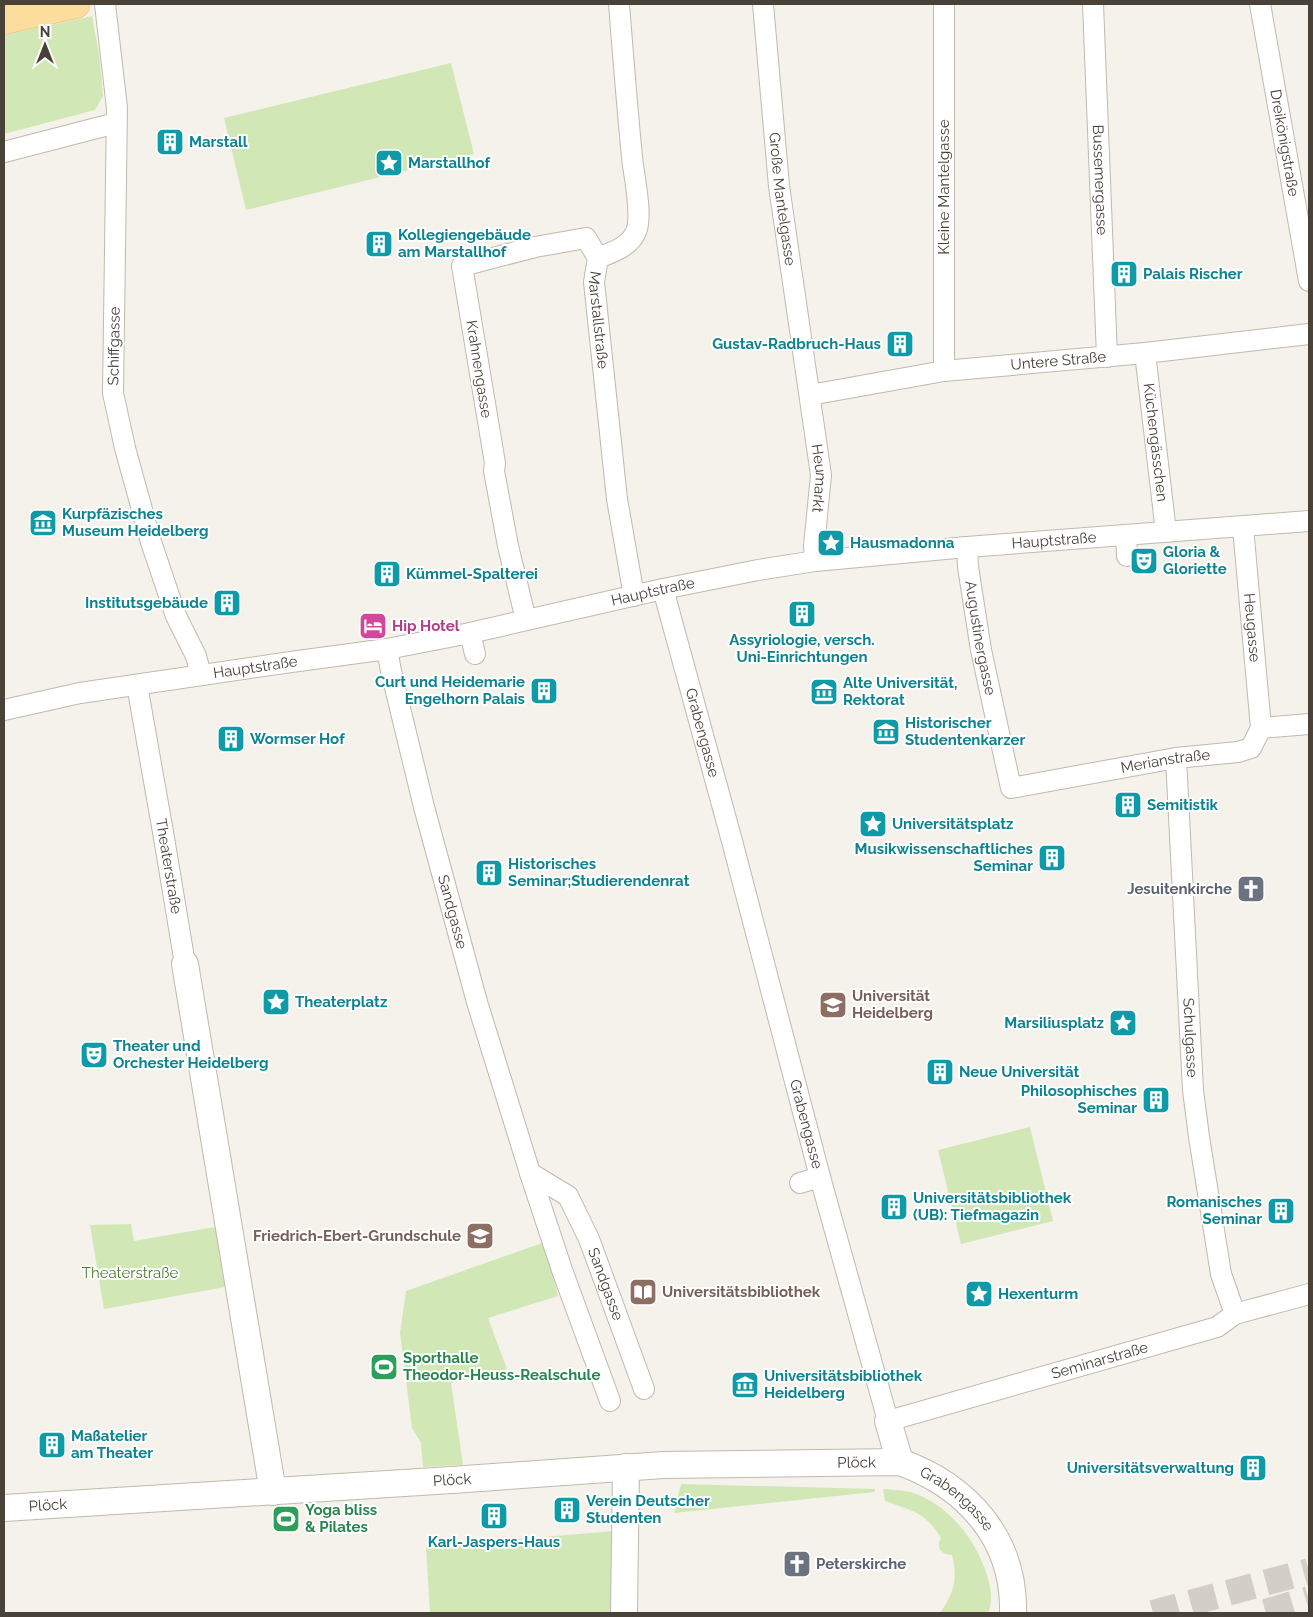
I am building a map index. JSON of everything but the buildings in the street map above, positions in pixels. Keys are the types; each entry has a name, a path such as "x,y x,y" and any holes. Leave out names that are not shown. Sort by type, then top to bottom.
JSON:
{"main road":[{"path":"4,20 76,4"}],"street":[{"name":"Schiffgasse","path":"105,4 117,108 113,393 125,448 151,542 176,616 196,656 201,675"},
{"name":"Marstallstraße","path":"619,4 638,208 637,230 630,241 618,250 598,258 594,282 617,499 634,596"},
{"name":"Große Mantelgasse","path":"762,4 779,186 810,394"},
{"name":"Kleine Mantelgasse","path":"944,4 944,370"},
{"name":"Bussemergasse","path":"1093,4 1107,357"},
{"name":"Dreikönigstraße","path":"1260,4 1309,281"},
{"path":"4,152 116,123"},
{"name":"Krahnengasse","path":"526,620 508,546 494,471 495,463 462,266 535,247 586,238 598,258"},
{"name":"Untere Straße","path":"810,394 944,370 1107,357 1309,334"},
{"name":"Küchengässchen","path":"1145,353 1166,525"},
{"name":"Heumarkt","path":"810,394 820,476 814,546 815,561"},
{"name":"Hauptstraße","path":"4,710 80,693 201,675 289,654 388,649 470,633 663,589 815,561 1126,535 1166,525 1243,527 1309,522"},
{"name":"Heugasse","path":"1243,527 1261,728"},
{"path":"1126,535 1127,556"},
{"name":"Augustinergasse","path":"968,547 968,567 981,650 1011,788"},
{"name":"Grabengasse","path":"663,589 732,841 820,1177 900,1462 932,1475 946,1484 976,1511 990,1528 1006,1561 1012,1590 1013,1613"},
{"path":"470,633 475,654"},
{"name":"Sandgasse","path":"388,649 390,671 424,807 477,1002 562,1270 610,1401"},
{"name":"Theaterstraße","path":"136,685 163,832 274,1492"},
{"path":"1261,728 1309,724"},
{"name":"Merianstraße","path":"1011,788 1176,758 1238,752 1251,748 1261,728"},
{"name":"Schulgasse","path":"1176,758 1193,1090 1198,1138 1221,1274 1235,1314"},
{"name":"Sandgasse","path":"530,1173 568,1196 589,1238 644,1389"},
{"path":"800,1183 820,1177"},
{"name":"Seminarstraße","path":"888,1421 1217,1327 1235,1314 1309,1294"},
{"name":"Plöck","path":"4,1508 274,1492 626,1467 752,1463 900,1462"},
{"path":"624,1613 626,1467"}],"green space":[{"path":"92,16 99,54 103,96 95,110 4,134 4,35"},
{"path":"451,63 474,154 246,210 224,118"},
{"path":"1030,1127 1053,1221 961,1244 938,1150"},
{"name":"Theaterstraße","path":"131,1224 134,1241 215,1227 225,1287 104,1309 90,1225"},
{"path":"545,1242 558,1296 488,1318 507,1369 451,1383 463,1465 423,1467 421,1443 412,1428 400,1333 406,1291"},
{"path":"681,1484 875,1489 875,1492 674,1513"},
{"path":"883,1489 907,1491 923,1497 936,1504 957,1523 974,1546 986,1572 991,1598 988,1613 940,1613 949,1599 954,1586 955,1571 952,1555 945,1554 940,1550 939,1542 941,1538 923,1517 885,1501"},
{"path":"614,1531 612,1613 430,1613 426,1547"}],"tunnel":[{"path":"1153,1613 1309,1571"},
{"path":"1266,1613 1309,1600"}],"place":[{"name":"Marstall","path":"170,142"},
{"name":"Marstallhof","path":"389,163"},
{"name":"Kollegiengebäude am Marstallhof","path":"379,244"},
{"name":"Palais Rischer","path":"1124,274"},
{"name":"Gustav-Radbruch-Haus","path":"900,344"},
{"name":"Kurpfäzisches Museum Heidelberg","path":"43,523"},
{"name":"Hausmadonna","path":"831,543"},
{"name":"Gloria & Gloriette","path":"1144,561"},
{"name":"Kümmel-Spalterei","path":"387,574"},
{"name":"Institutsgebäude","path":"227,603"},
{"name":"Assyriologie, versch. Uni-Einrichtungen","path":"802,614"},
{"name":"Hip Hotel","path":"373,626"},
{"name":"Curt und Heidemarie Engelhorn Palais","path":"544,691"},
{"name":"Alte Universität, Rektorat","path":"824,692"},
{"name":"Historischer Studentenkarzer","path":"886,732"},
{"name":"Wormser Hof","path":"231,739"},
{"name":"Semitistik","path":"1128,805"},
{"name":"Universitätsplatz","path":"873,824"},
{"name":"Musikwissenschaftliches Seminar","path":"1052,858"},
{"name":"Historisches Seminar;Studierendenrat","path":"489,873"},
{"name":"Jesuitenkirche","path":"1251,889"},
{"name":"Theaterplatz","path":"276,1002"},
{"name":"Universität Heidelberg","path":"833,1005"},
{"name":"Marsiliusplatz","path":"1123,1023"},
{"name":"Theater und Orchester Heidelberg","path":"94,1055"},
{"name":"Neue Universität","path":"940,1072"},
{"name":"Philosophisches Seminar","path":"1156,1100"},
{"name":"Universitätsbibliothek (UB): Tiefmagazin","path":"894,1207"},
{"name":"Romanisches Seminar","path":"1281,1211"},
{"name":"Friedrich-Ebert-Grundschule","path":"480,1236"},
{"name":"Universitätsbibliothek","path":"643,1292"},
{"name":"Hexenturm","path":"979,1294"},
{"name":"Sporthalle Theodor-Heuss-Realschule","path":"384,1367"},
{"name":"Universitätsbibliothek Heidelberg","path":"745,1385"},
{"name":"Maßatelier am Theater","path":"52,1445"},
{"name":"Universitätsverwaltung","path":"1253,1468"},
{"name":"Verein Deutscher Studenten","path":"567,1510"},
{"name":"Karl-Jaspers-Haus","path":"494,1516"},
{"name":"Yoga bliss & Pilates","path":"286,1519"},
{"name":"Peterskirche","path":"797,1564"}]}
